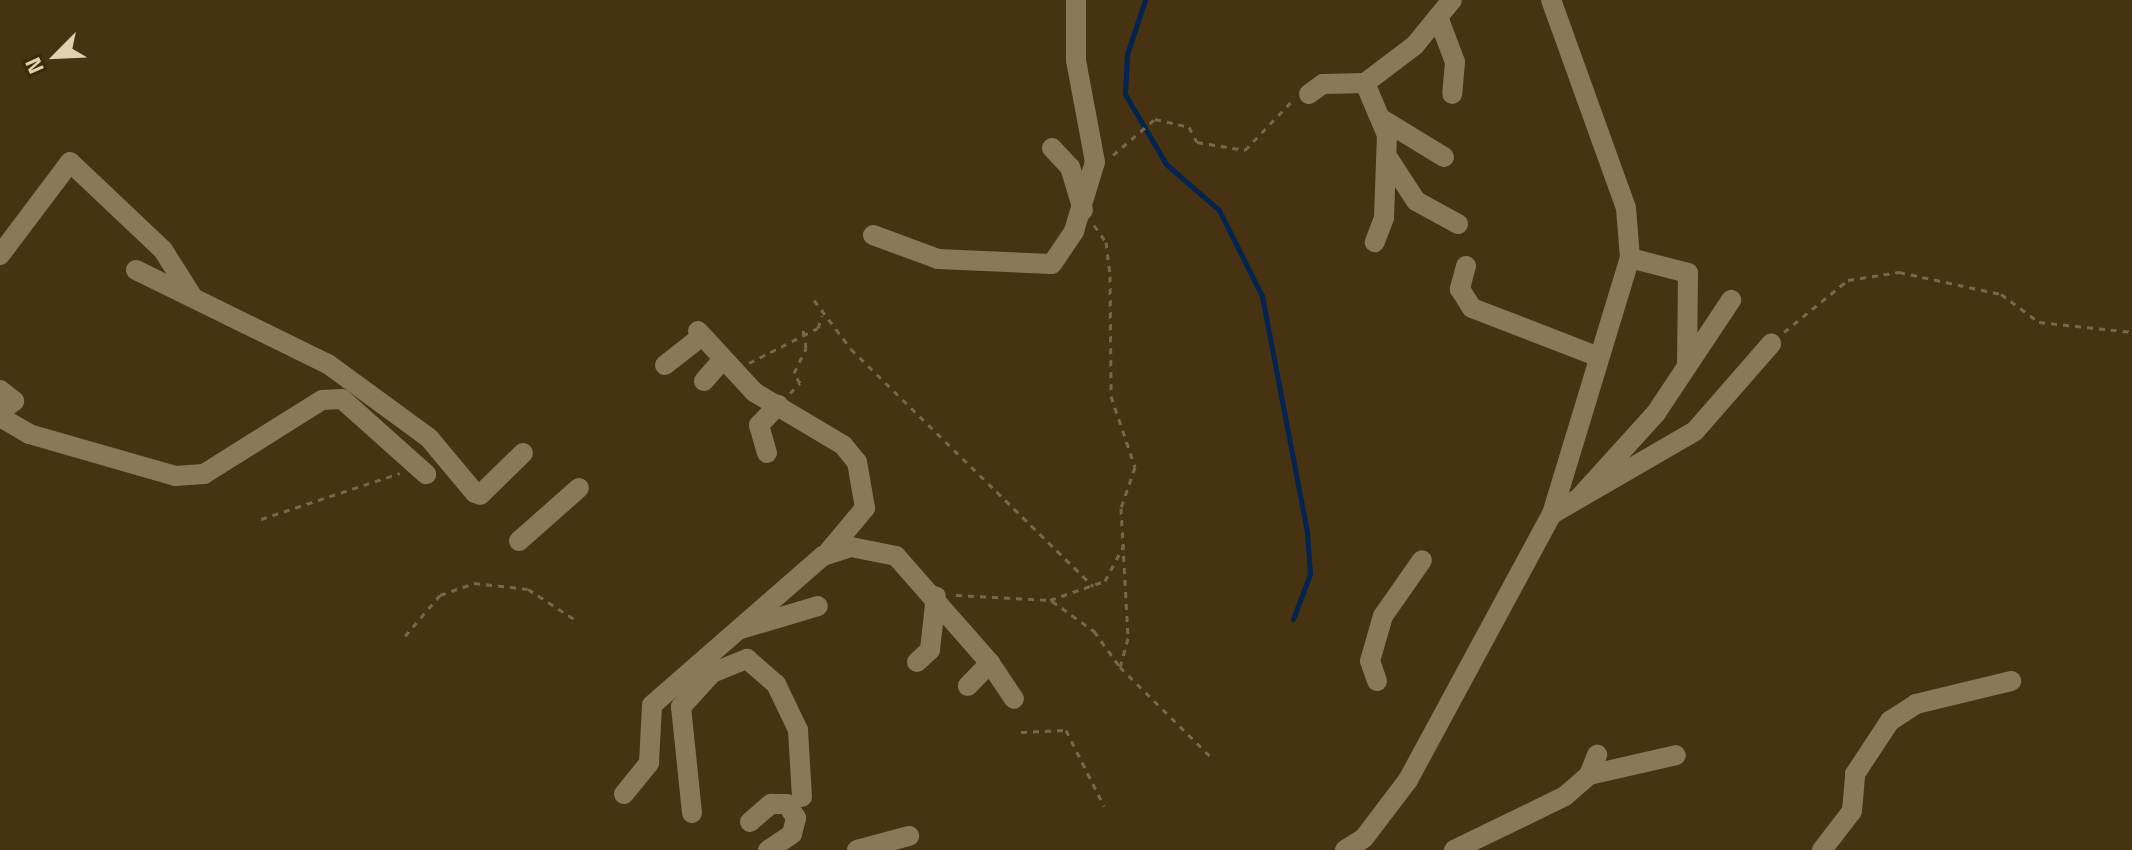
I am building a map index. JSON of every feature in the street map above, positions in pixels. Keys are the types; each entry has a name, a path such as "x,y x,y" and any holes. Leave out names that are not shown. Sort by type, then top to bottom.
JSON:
{"street":[{"path":"873,235 938,259 1052,264 1085,214 1091,183 1076,0"},
{"path":"1300,98 1323,84 1365,83 1438,17 1452,0"},
{"path":"1345,850 1364,838 1408,780 1552,514 1630,258 1626,208 1551,0"},
{"path":"1438,17 1455,62 1452,94"},
{"path":"1365,83 1380,118 1388,158 1384,218 1375,242"},
{"path":"1380,118 1444,157"},
{"path":"1052,148 1070,167 1085,214"},
{"path":"1388,158 1416,201 1458,224"},
{"path":"0,255 70,162 163,250 192,296"},
{"path":"1630,258 1688,273 1691,348 1682,379"},
{"path":"1466,266 1460,289 1472,308 1599,357"},
{"path":"136,270 271,332 368,391 429,438 478,494 523,453"},
{"path":"1575,505 1682,379 1731,300"},
{"path":"624,794 649,763 652,705 823,556 865,508 861,475 843,445 778,405 729,368 700,333 665,365"},
{"path":"1552,514 1575,505 1695,431 1771,344"},
{"path":"704,381 729,368"},
{"path":"0,390 14,401 0,414 29,434 175,476 204,474 322,400 342,399 426,474"},
{"path":"767,453 759,425 778,405"},
{"path":"519,541 579,488"},
{"path":"823,556 872,547 896,556 938,596 1014,699"},
{"path":"1377,681 1370,661 1383,616 1422,560"},
{"path":"917,662 930,650 938,596"},
{"path":"730,634 818,606"},
{"path":"692,813 681,707 712,673 747,659 776,684 793,718 802,797"},
{"path":"968,686 990,663"},
{"path":"1822,850 1852,811 1855,774 1890,721 1916,704 2011,681"},
{"path":"1455,850 1565,796 1589,775 1597,755"},
{"path":"1589,775 1676,755"},
{"path":"750,822 771,804 787,804 796,818 792,834 768,850"},
{"path":"1493,831 1512,807"},
{"path":"857,850 909,836"}],"path":[{"path":"1091,183 1146,122 1179,124 1197,142 1245,150 1300,98"},
{"path":"1085,214 1106,242 1111,396 1135,467 1121,508 1128,638 1120,667"},
{"path":"1771,344 1848,280 1899,272 2001,294 2039,322 2132,332"},
{"path":"814,300 851,349 1093,586"},
{"path":"729,368 803,330 818,328 822,316"},
{"path":"778,405 800,383 794,373 806,348 803,330"},
{"path":"261,519 407,471 426,474"},
{"path":"938,596 1050,600 1093,586 1116,570 1125,543"},
{"path":"405,636 440,595 474,583 528,589 574,619"},
{"path":"1050,600 1094,631 1120,667 1212,758"},
{"path":"1021,732 1066,730 1104,806"}],"waterway":[{"path":"1145,0 1127,54 1125,94 1166,164 1219,210 1262,296 1307,532 1310,574 1293,619"}]}
